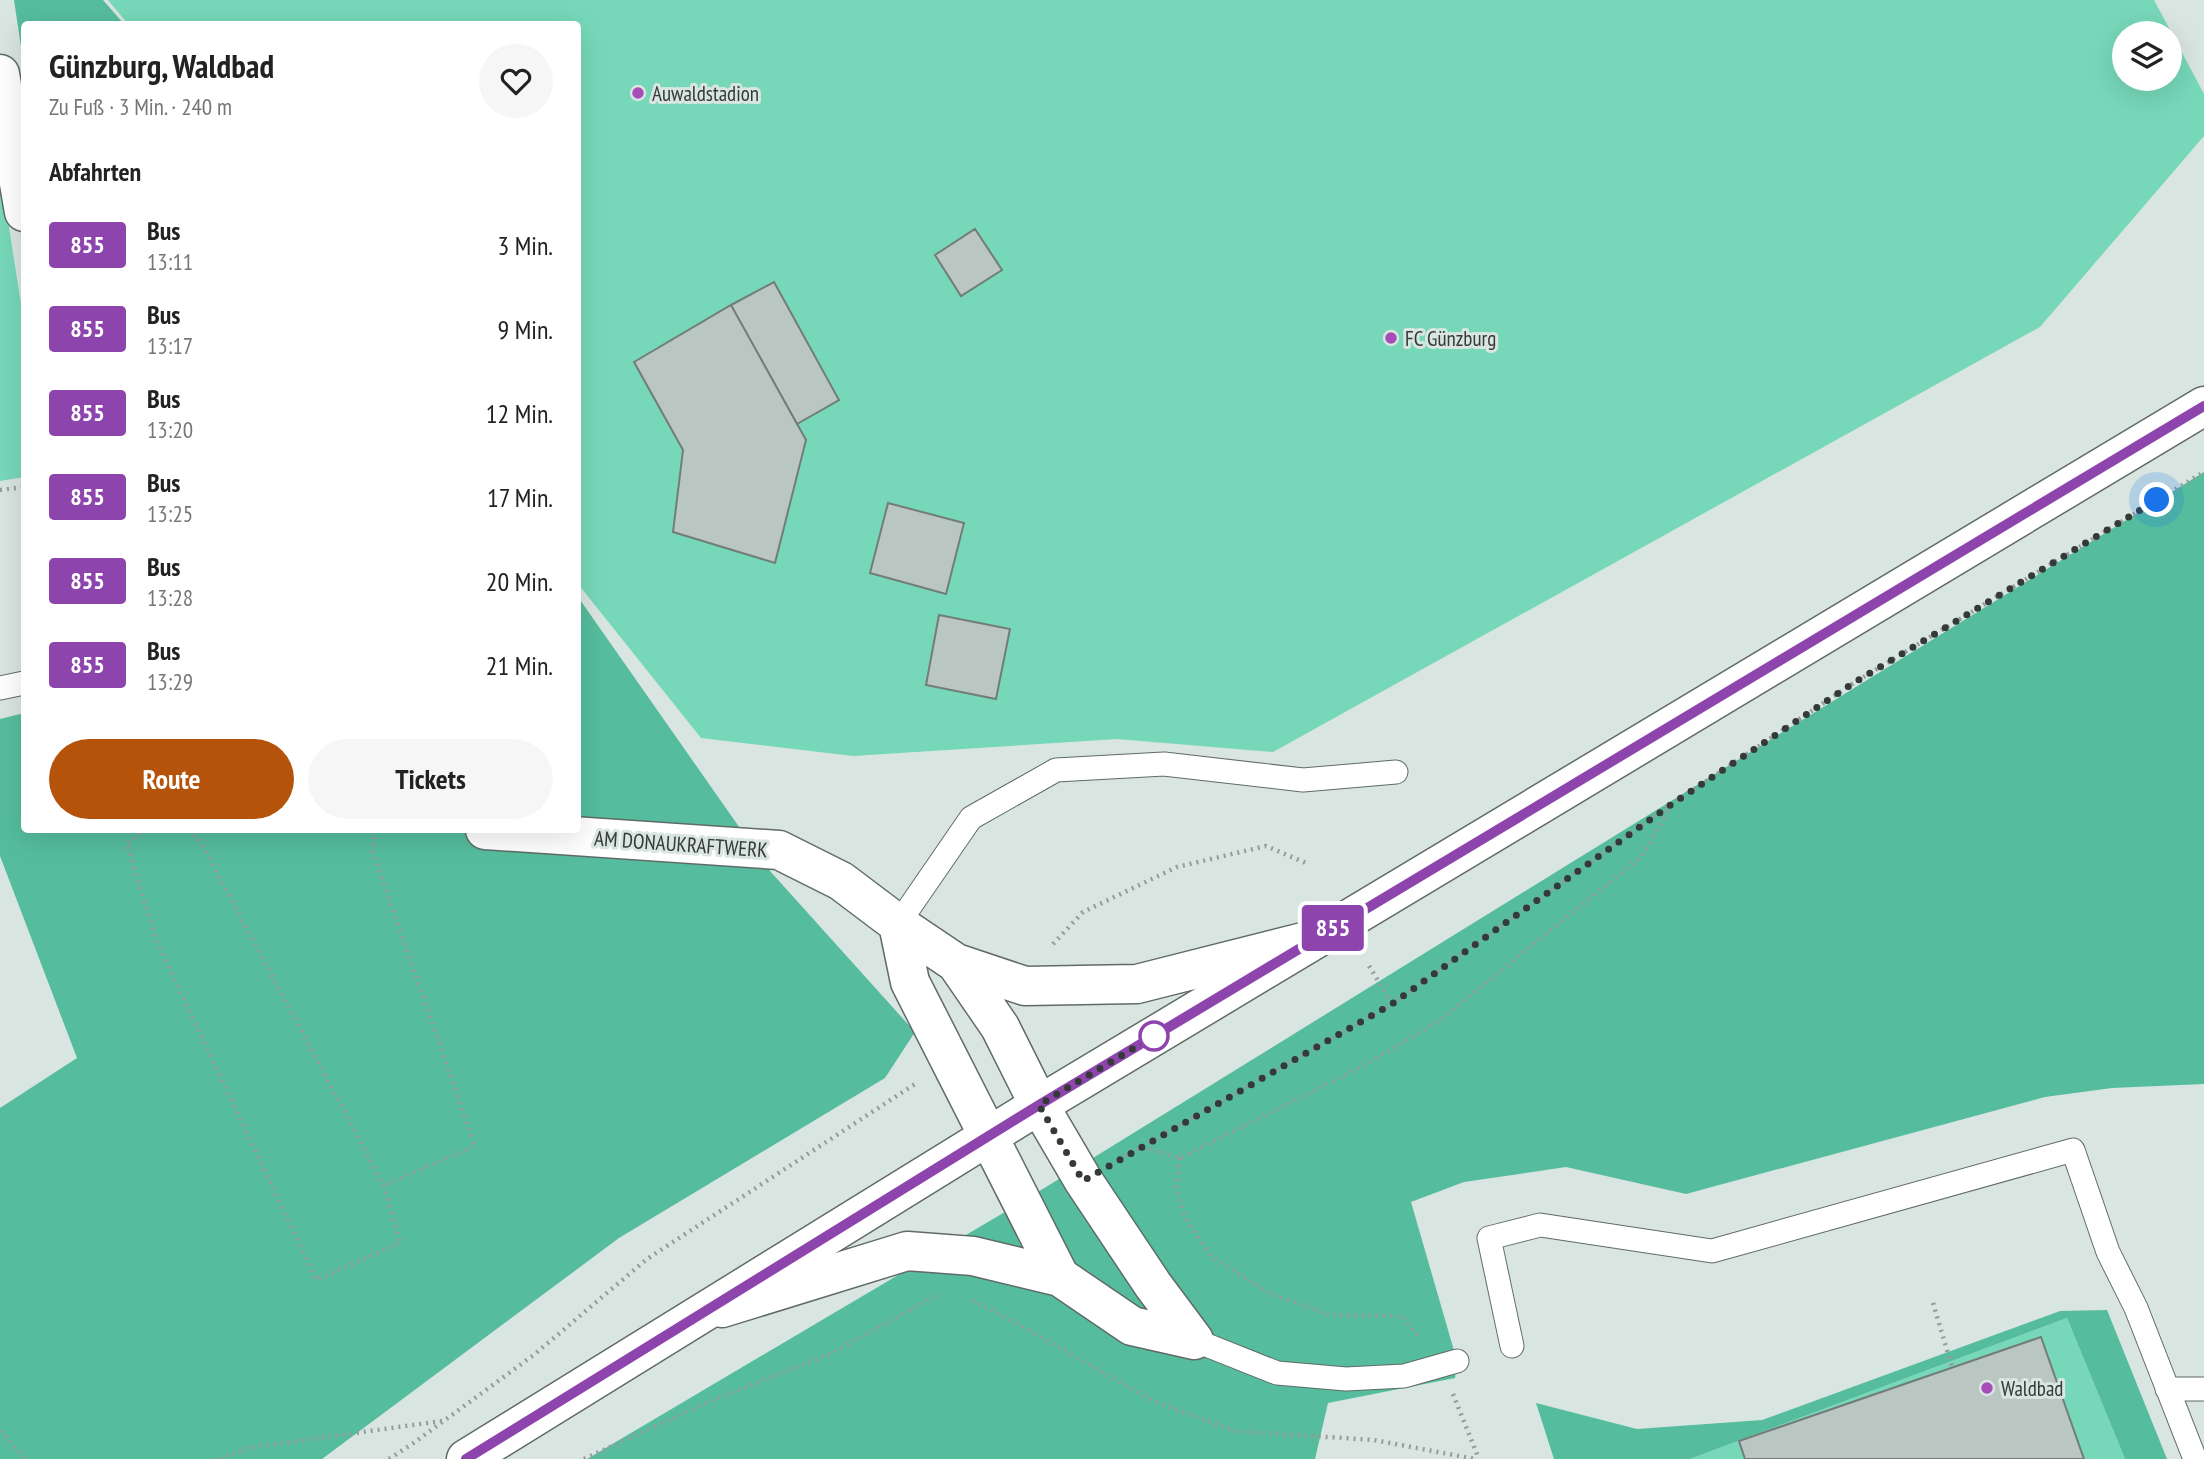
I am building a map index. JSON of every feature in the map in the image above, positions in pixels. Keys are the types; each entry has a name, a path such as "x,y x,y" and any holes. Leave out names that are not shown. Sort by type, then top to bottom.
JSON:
{"street":[{"path":"0,74 21,195"},
{"path":"466,1459 1039,1105 2204,406"},
{"name":"AM DONAUKRAFTWERK","path":"529,833 779,850 841,881 956,964 1000,1027 1039,1105 1083,1181 1153,1285 1194,1340"},
{"path":"898,924 910,982 1060,1277"},
{"path":"956,964 1025,986 1137,984 1316,939"},
{"path":"700,1315 907,1251 973,1256 1060,1277 1132,1326 1194,1340"}],"lane":[{"path":"0,688 21,684"},
{"path":"898,924 971,818 1056,770 1164,764 1303,780 1396,772"},
{"path":"1512,1346 1489,1238 1540,1225 1712,1251 2073,1150 2108,1252 2136,1308 2195,1459"},
{"path":"1194,1340 1277,1373 1346,1379 1404,1376 1450,1363"},
{"path":"2167,1389 2204,1389"}],"path":[{"path":"1083,1181 1392,1004 1672,804 1852,684 2204,472"},
{"path":"0,490 21,487"},
{"path":"1141,1147 1180,1158 1359,1068 1439,1021 1642,856 1672,804"},
{"path":"143,833 128,843 156,940 316,1280 400,1243 384,1186 199,839 190,833"},
{"path":"375,833 372,850 475,1146 384,1186"},
{"path":"1025,986 1047,950 1083,912 1177,867 1266,846 1306,863"},
{"path":"1369,966 1392,1004"},
{"path":"389,1459 535,1354 647,1259 949,1062"},
{"path":"968,1299 991,1308 1154,1401 1234,1431 1374,1440 1477,1459 1450,1363 1402,1316 1331,1315 1271,1294 1212,1257 1188,1223 1176,1191 1180,1158"},
{"path":"584,1459 706,1403 832,1353 946,1290 973,1256"},
{"path":"1933,1303 1952,1367"},
{"path":"220,1459 247,1448 445,1420"},
{"path":"0,1431 26,1459"}],"green space":[{"path":"14,0 103,0 121,21 21,21 21,47"},
{"path":"108,0 2154,0 2165,21 2112,21 2112,91 2182,91 2182,53 2204,94 2204,136 2040,327 1273,752 1117,739 853,756 701,738 581,588 581,21 126,21"},
{"path":"0,170 21,304 21,478 0,481"},
{"path":"2204,472 2204,1084 2112,1088 2045,1097 1686,1194 1566,1167 1464,1182 1411,1202 1457,1361 1455,1378 1328,1403 1315,1459 587,1459 1020,1203"},
{"path":"581,601 770,871 915,1032 885,1078 619,1238 322,1459 0,1459 0,1108 77,1058 0,856 0,719 21,714 21,833 581,833"},
{"path":"2107,1310 2167,1459 2125,1459 2067,1318 1690,1459 1554,1459 1536,1403 1637,1429 1762,1420 2060,1311"},
{"name":"Waldbad","path":"2067,1318 2125,1459 1690,1459"}],"building":[{"path":"975,229 1002,270 961,296 935,255"},
{"path":"774,282 839,400 797,424 731,305"},
{"path":"731,305 806,440 775,563 673,532 683,450 634,362"},
{"path":"888,503 964,523 946,594 870,573"},
{"path":"939,615 1010,629 996,699 926,685"},
{"name":"Waldbad","path":"2041,1337 2084,1459 1745,1459 1739,1441"}],"bus line":[{"name":"855","path":"466,1459 1039,1105 2204,406"}],"place":[{"name":"Auwaldstadion","path":"638,93"},
{"name":"FC Günzburg","path":"1391,338"},
{"name":"Waldbad","path":"1987,1388"}],"route":[{"path":"1154,1036 1039,1105 1083,1181 1392,1004 1672,804 1852,684 2157,500"}]}
